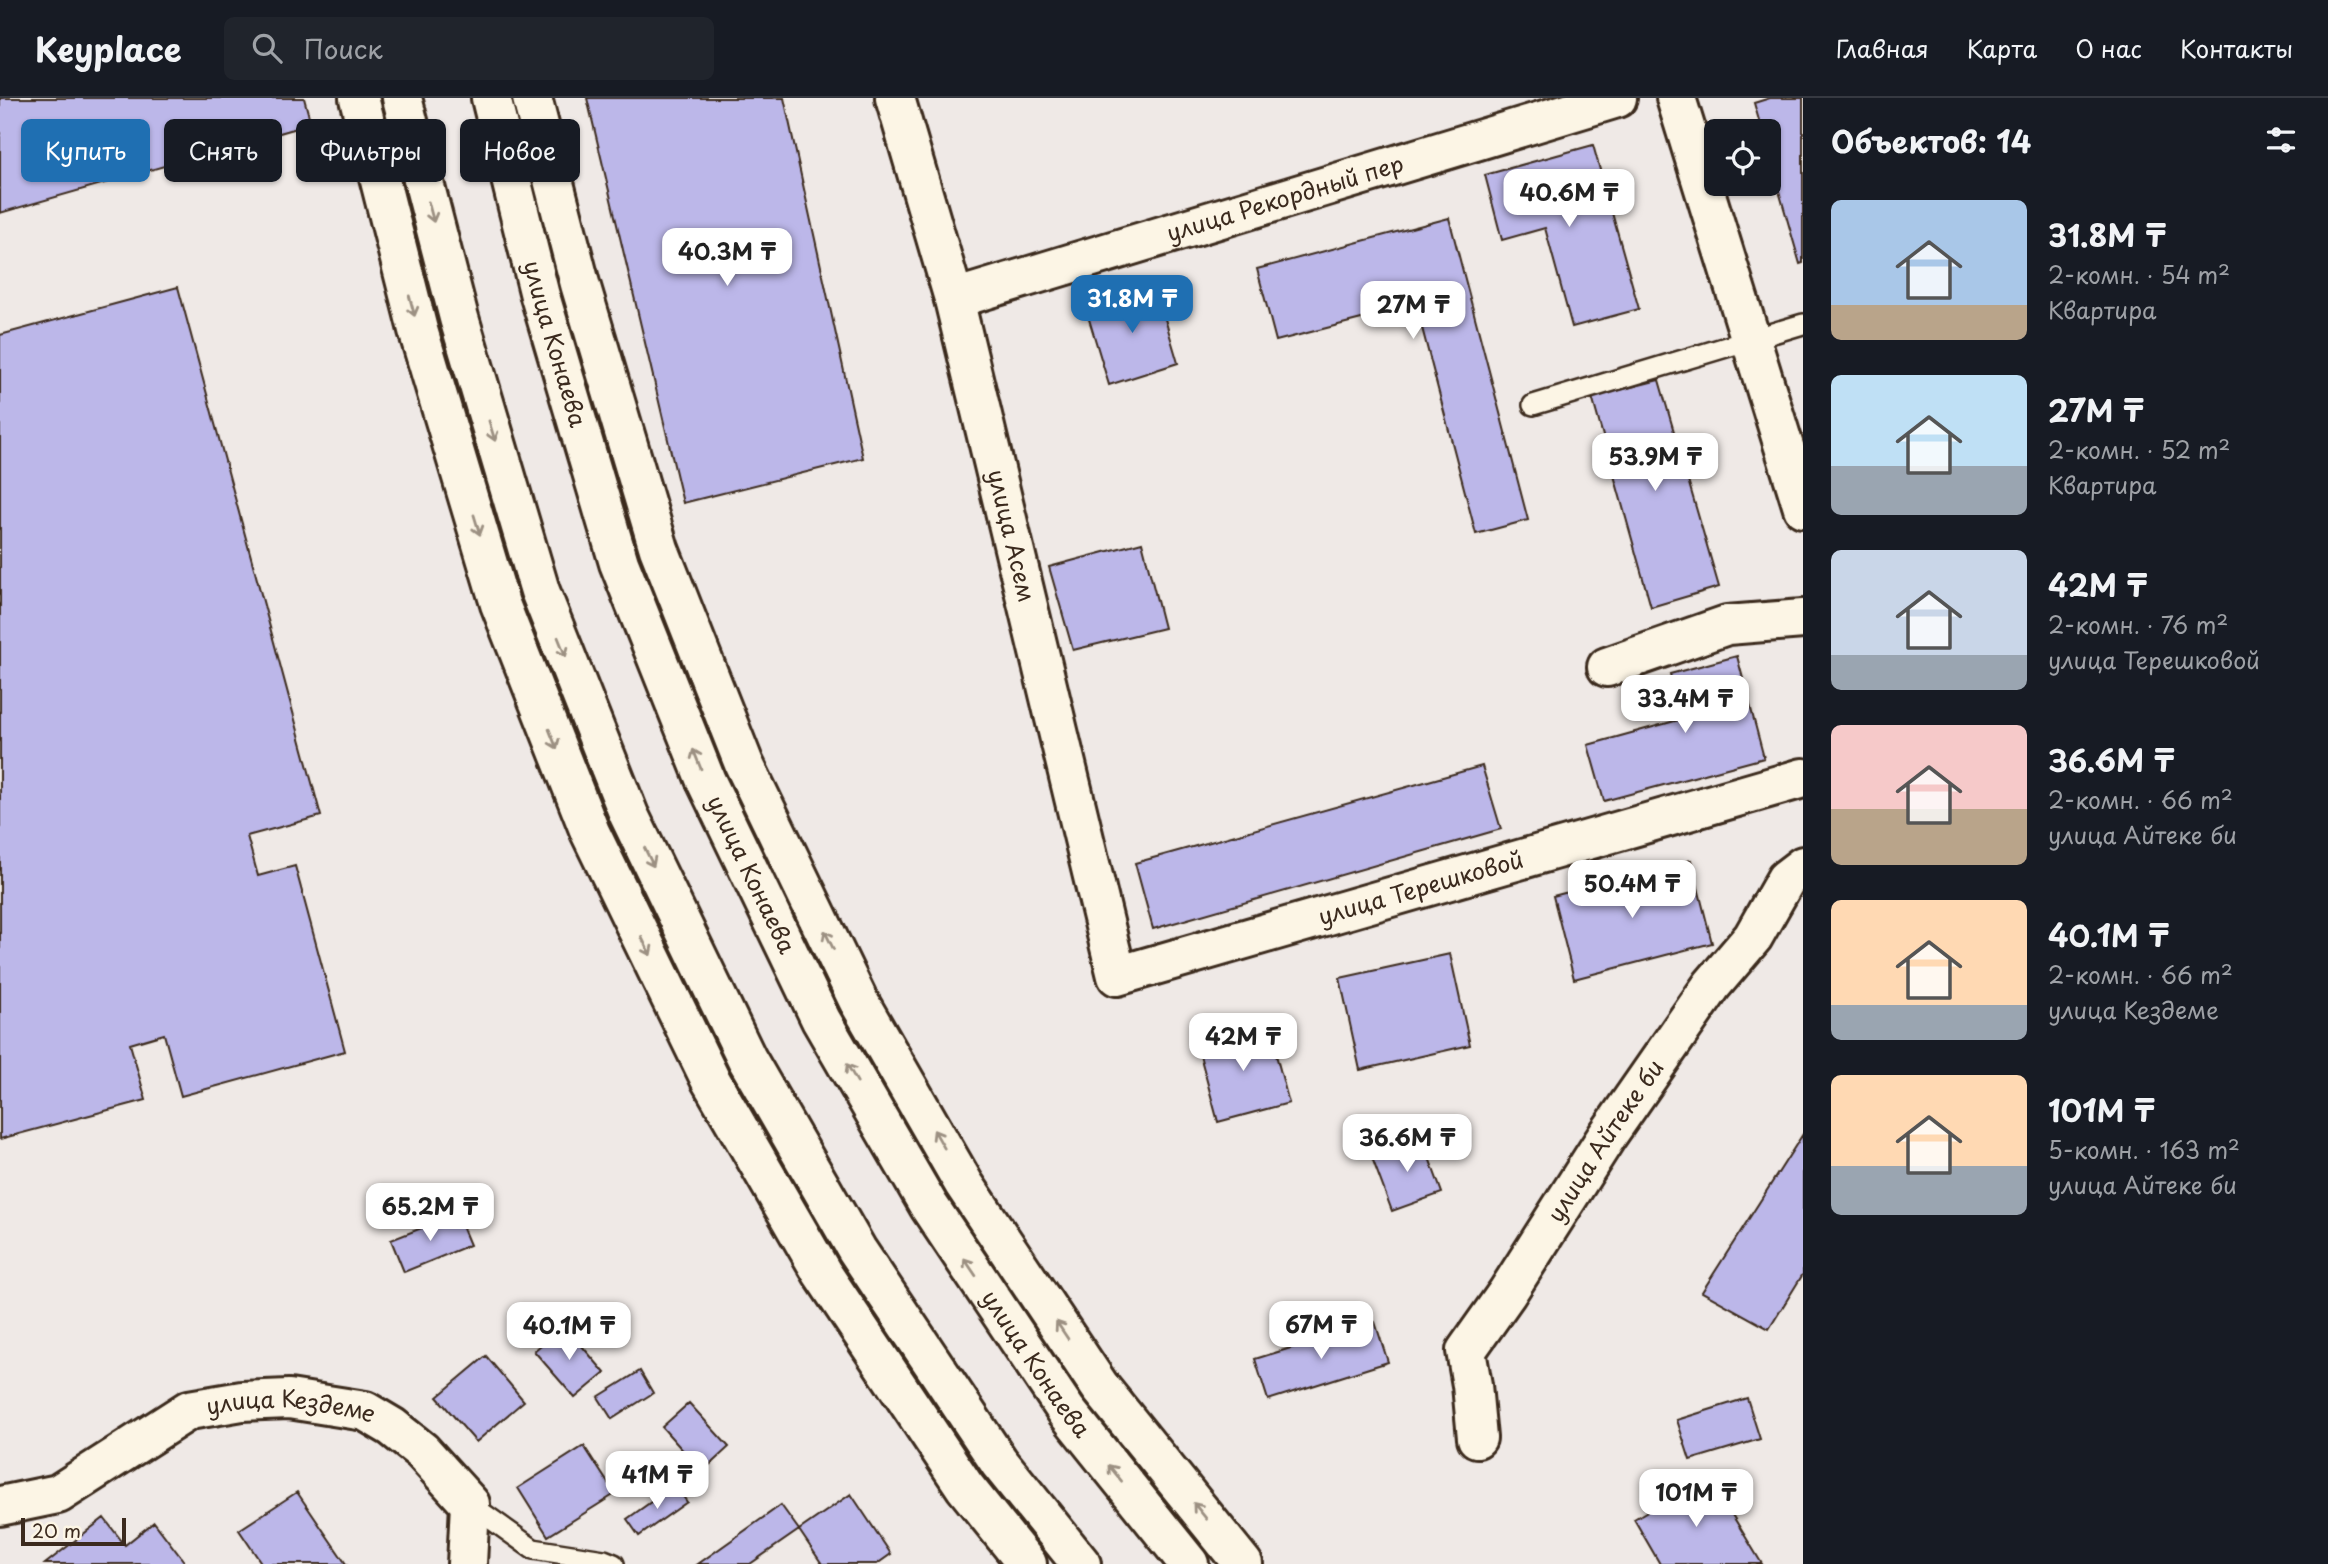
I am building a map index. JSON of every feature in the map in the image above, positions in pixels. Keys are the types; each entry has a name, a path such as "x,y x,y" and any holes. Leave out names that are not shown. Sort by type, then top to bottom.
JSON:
{"main road":[{"path":"359,98 418,330 500,604 590,832 710,1079 822,1273 965,1486 1027,1564"},
{"path":"402,98 459,318 540,591 629,815 747,1059 857,1250 999,1462 1081,1564"},
{"name":"улица Конаева","path":"491,98 540,296 619,563 712,794 821,1020 929,1206 1067,1412 1188,1564"},
{"path":"532,98 580,284 659,549 744,764 852,987 964,1184 1100,1387 1242,1564"},
{"name":"улица Асем","path":"895,98 954,299 1117,976"},
{"name":"улица Рекордный пер","path":"954,299 1617,98"},
{"path":"1676,98 1803,508"},
{"path":"1607,667 1727,625 1803,619"},
{"name":"улица Терешковой","path":"1117,976 1803,778"},
{"name":"улица Айтеке би","path":"1477,1438 1466,1351 1704,995 1753,937 1786,879 1803,866"},
{"name":"улица Кездеме","path":"0,1506 58,1494 189,1410 242,1401 289,1399 365,1411 383,1421 422,1451 470,1504"},
{"path":"467,1564 470,1504"}],"lane":[{"path":"1534,405 1803,324"},
{"path":"470,1504 533,1549 604,1560 614,1564"}],"building":[{"path":"0,98 304,98 310,119 296,119 296,128 282,132 282,119 164,119 164,166 150,170 150,119 21,119 21,182 108,182 0,213"},
{"path":"587,98 784,98 863,458 683,503"},
{"path":"1770,98 1803,98 1803,263 1800,264 1780,196 1781,119 1759,119 1754,103"},
{"path":"1593,145 1639,309 1572,327 1545,228 1502,240 1485,175"},
{"path":"1449,218 1528,520 1476,534 1416,305 1276,341 1257,269"},
{"path":"1155,285 1178,363 1109,385 1085,306"},
{"path":"178,287 321,816 247,836 258,876 295,866 345,1051 181,1096 164,1034 130,1044 146,1100 0,1139 0,335"},
{"path":"1659,380 1719,587 1651,607 1592,397"},
{"path":"1142,542 1164,628 1073,650 1049,567"},
{"path":"1737,656 1764,758 1604,801 1588,745 1682,719 1670,674"},
{"path":"1482,766 1501,829 1153,929 1135,863"},
{"path":"1691,860 1712,943 1574,979 1553,896"},
{"path":"1450,954 1470,1045 1360,1070 1340,978"},
{"path":"1268,1025 1289,1103 1218,1122 1197,1044"},
{"path":"1803,1134 1803,1274 1769,1329 1702,1292"},
{"path":"1421,1136 1442,1193 1392,1211 1371,1155"},
{"path":"457,1214 470,1245 404,1272 391,1240"},
{"path":"1375,1322 1388,1362 1268,1400 1255,1359"},
{"path":"564,1325 605,1373 575,1398 534,1351"},
{"path":"486,1356 524,1401 476,1442 437,1397"},
{"path":"640,1371 653,1393 612,1419 598,1397"},
{"path":"1747,1398 1760,1439 1690,1460 1677,1420"},
{"path":"689,1403 729,1447 702,1472 662,1427"},
{"path":"584,1446 615,1494 548,1536 518,1488"},
{"path":"1708,1475 1762,1564 1660,1564 1634,1519"},
{"path":"675,1485 687,1502 639,1536 627,1519"},
{"path":"297,1492 346,1564 262,1564 239,1530"},
{"path":"851,1494 891,1554 877,1564 822,1564 799,1530"},
{"path":"781,1505 799,1530 750,1564 698,1564"},
{"path":"104,1518 125,1545 154,1522 186,1564 45,1564"}]}
